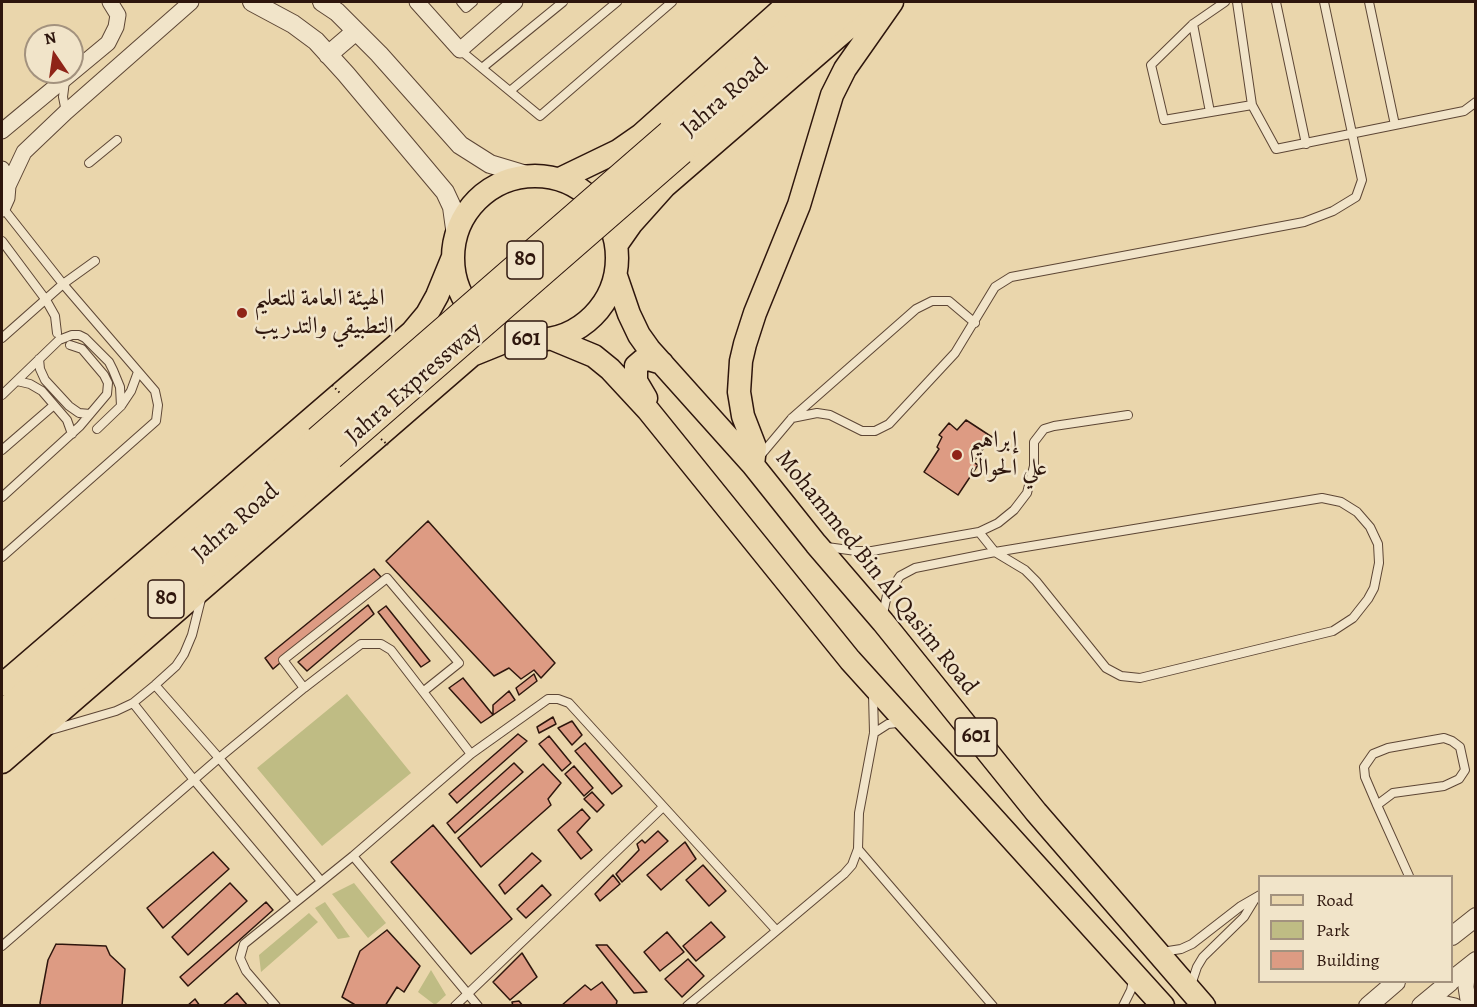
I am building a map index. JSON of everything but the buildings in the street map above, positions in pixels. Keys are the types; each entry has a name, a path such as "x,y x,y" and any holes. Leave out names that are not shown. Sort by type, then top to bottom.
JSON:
{"highway":[{"name":"Jahra Expressway","path":"2,715 822,2"},
{"name":"Jahra Expressway","path":"2,742 853,13"}],"main road":[{"name":"Jahra Road","path":"560,179 618,152 640,135 789,2"},
{"name":"Jahra Road","path":"617,244 665,186 773,92 853,13 878,2"},
{"path":"753,465 754,447 743,416 740,393 741,361 745,344 755,313 799,205 832,95 845,69 892,2"},
{"name":"601","path":"530,176 560,179 580,189 598,204 613,230 618,260 612,291 594,316 575,330 553,339 514,338 486,324 465,302 456,280 454,247 469,210 484,194 502,183 530,176"},
{"name":"Jahra Road","path":"2,685 412,332 427,314 437,296 454,247"},
{"name":"Mohammed Bin Al Qasim Road","path":"616,276 628,314 639,335 753,465 1036,812 1197,997"},
{"name":"Jahra Road","path":"2,762 472,355 514,338"},
{"name":"601","path":"553,339 594,356 610,369 648,410 860,672 1163,1005"},
{"path":"648,410 646,397 636,381 636,366 644,360 653,358 662,363"}],"street":[{"path":"84,63 108,43 116,27 118,15 110,2"},
{"path":"2,208 7,198 8,186 24,152 191,2"},
{"path":"252,2 293,24 316,41 445,192 452,207 454,247"},
{"path":"322,2 337,12 379,54 460,145 490,164 530,176"},
{"path":"417,2 460,50 515,2"},
{"path":"328,55 356,31"},
{"path":"2,131 58,84"},
{"path":"2,169 8,186"},
{"path":"1453,935 1476,917"},
{"path":"1453,979 1472,964"},
{"path":"1469,1005 1466,987 1472,964"},
{"path":"1368,1005 1394,983"},
{"path":"1422,1005 1449,983"},
{"path":"1422,1005 1442,1003 1455,1005"}],"lane":[{"path":"461,2 466,8 473,2"},
{"path":"482,68 563,2"},
{"path":"510,91 617,2"},
{"path":"460,50 540,116 672,2"},
{"path":"1225,2 1193,24 1151,65 1164,120 1252,105"},
{"path":"1237,2 1252,105 1276,150 1464,111 1476,102"},
{"path":"1276,2 1306,144"},
{"path":"792,418 817,413 830,415 862,431 875,431 889,424 955,353 995,287 1011,277 1304,222 1333,211 1356,197 1362,180 1324,2"},
{"path":"1369,2 1395,125"},
{"path":"1193,24 1210,112"},
{"path":"65,84 63,89 66,112"},
{"path":"89,164 117,141"},
{"path":"2,208 63,284 155,391 158,405 156,422 2,557"},
{"path":"2,241 46,300 55,316 57,333"},
{"path":"2,338 63,284 95,261"},
{"path":"753,465 792,418 916,309 932,301 949,301 975,323"},
{"path":"2,395 49,349 66,336 72,335 85,338 113,369 120,387 121,406"},
{"path":"2,497 72,434 107,394 108,383 104,375 82,349 70,345"},
{"path":"39,359 45,380 69,406 79,412 90,414"},
{"path":"97,429 121,406 131,391 138,372"},
{"path":"17,381 36,387 67,420 72,434"},
{"path":"2,450 54,405"},
{"path":"816,544 842,550 872,551 979,532 998,523 1014,510 1027,493 1034,466 1034,442 1044,429 1128,416"},
{"path":"883,622 887,595 900,576 915,568 995,552 1322,498 1341,502 1364,519 1378,544 1379,563 1377,576 1368,599 1353,618 1334,631 1140,678 1121,676 1106,668 1036,581 1025,570 995,552 979,532"},
{"path":"304,688 283,660 387,578 459,663 424,691"},
{"path":"32,735 116,711 133,703 155,685 176,666 184,654 192,635 203,587"},
{"path":"2,946 219,758 361,644 381,644 391,650 471,754"},
{"path":"687,1005 852,865 858,849 859,813 874,733 874,695 860,672"},
{"path":"155,685 321,881"},
{"path":"276,1005 246,971 240,958 244,944 353,856 471,754 549,699 569,703 776,930"},
{"path":"133,703 194,780 296,901"},
{"path":"874,733 888,724 897,723 927,743"},
{"path":"1377,805 1393,793 1444,786 1459,779 1465,770 1460,747 1444,738 1388,748 1373,754 1364,767 1365,777 1377,805 1409,875"},
{"path":"455,1005 663,807"},
{"path":"858,849 993,1005"},
{"path":"353,856 478,1005"},
{"path":"1157,952 1169,952 1192,944 1241,906 1257,897"},
{"path":"1197,997 1197,967 1203,957 1245,918 1257,897"},
{"path":"1123,1005 1131,990 1133,970"}],"green space":[{"path":"347,694 411,773 322,846 257,768"},
{"path":"354,883 386,923 368,938 332,894"},
{"path":"325,902 350,937 338,939 315,908"},
{"path":"309,913 318,922 261,972 259,955"},
{"path":"431,970 446,995 435,1005 418,992"}],"place":[{"name":"الهيئة العامة للتعليم التطبيقي والتدريب","path":"242,313"},
{"name":"إبراهيم علي الحوال","path":"957,455"}]}
